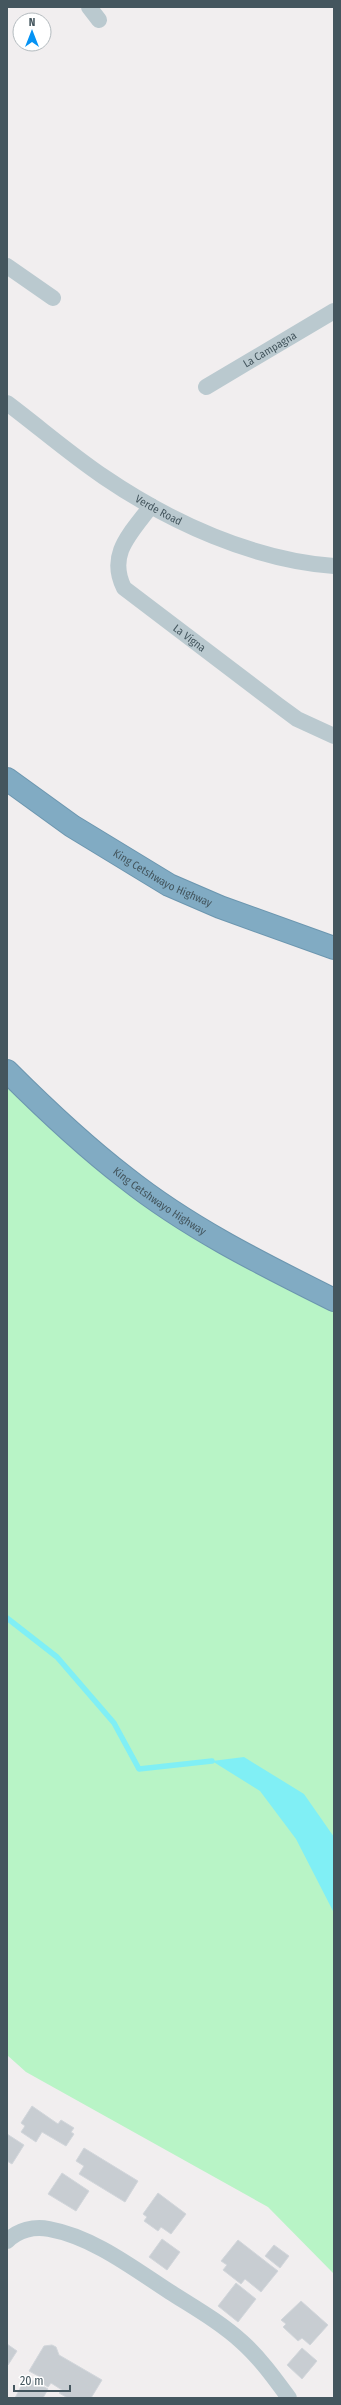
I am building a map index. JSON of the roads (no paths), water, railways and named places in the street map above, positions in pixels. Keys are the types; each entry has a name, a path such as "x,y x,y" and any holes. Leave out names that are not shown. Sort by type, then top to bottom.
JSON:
{"highway":[{"name":"King Cetshwayo Highway","path":"7,779 72,826 170,885 220,907 334,948"},
{"name":"King Cetshwayo Highway","path":"7,1071 60,1124 126,1179 220,1241 334,1300"}],"street":[{"path":"89,7 99,20"},
{"path":"7,266 53,298"},
{"name":"La Campagna","path":"206,387 334,311"},
{"name":"Verde Road","path":"7,403 103,477 151,506 224,540 289,561 334,566"},
{"name":"La Vigna","path":"151,506 130,534 117,558 117,570 124,588 278,705 297,718 334,736"},
{"path":"7,2241 20,2232 35,2227 59,2231 82,2240 135,2269 225,2327 244,2343 289,2398"}],"water":[{"path":"244,1757 304,1794 334,1837 334,1913 296,1839 260,1791 212,1761"}],"waterway":[{"path":"7,1618 57,1657 114,1723 139,1769 212,1761"}]}
